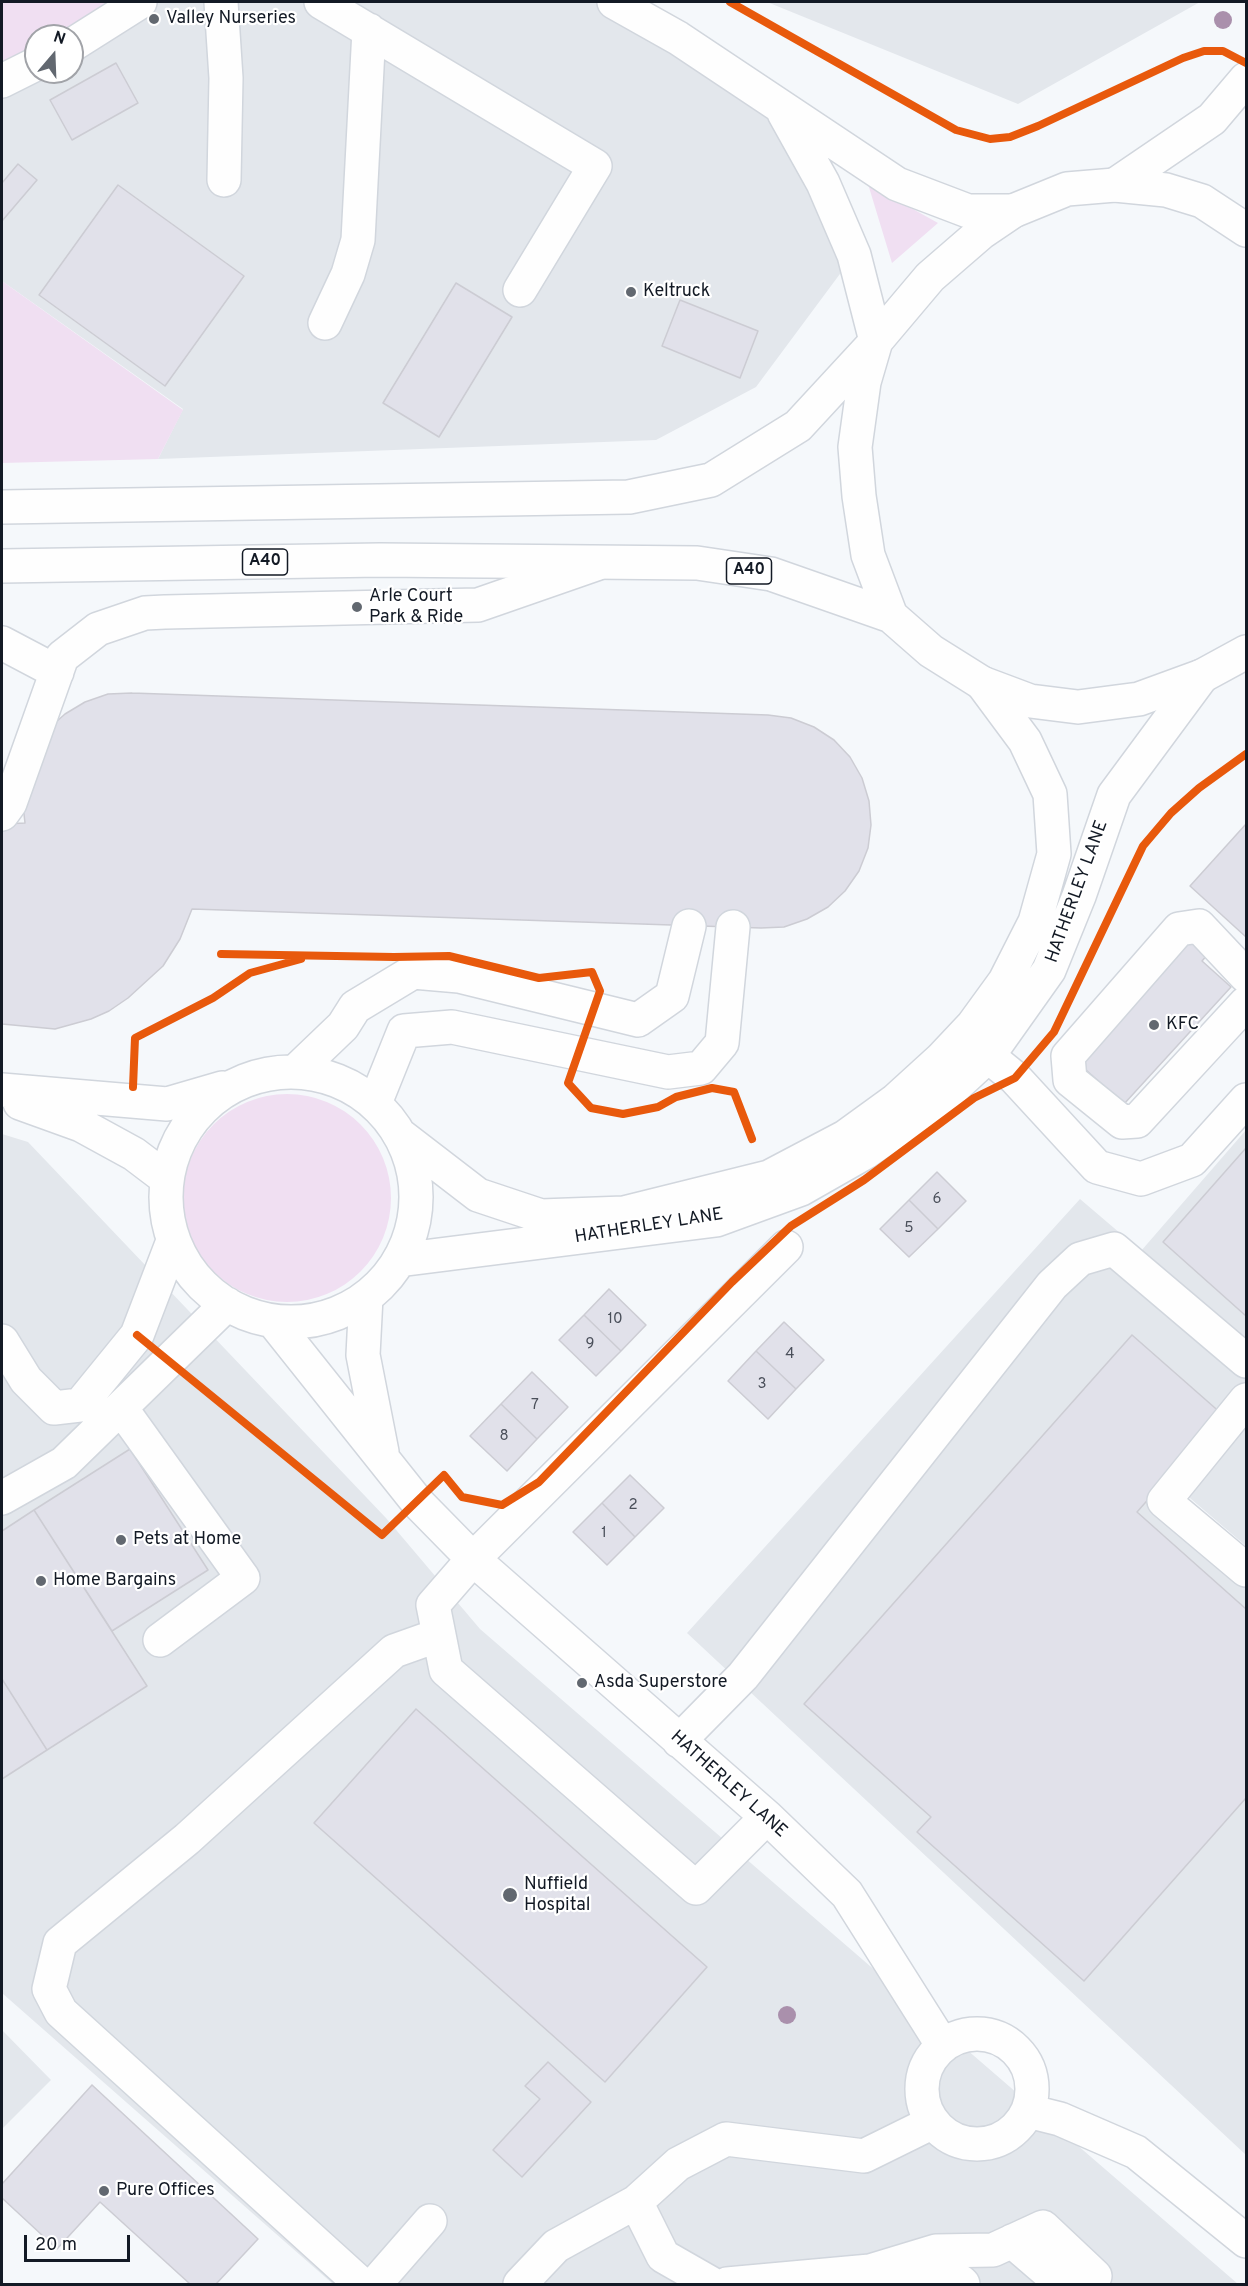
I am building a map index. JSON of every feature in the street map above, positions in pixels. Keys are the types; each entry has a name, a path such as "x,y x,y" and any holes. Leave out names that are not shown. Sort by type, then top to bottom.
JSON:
{"main road":[{"path":"84,37 140,2"},
{"path":"221,2 226,78 224,180"},
{"path":"321,2 595,166 520,290"},
{"path":"614,2 678,38 897,184 968,211 1013,211"},
{"path":"325,323 348,274 358,240 369,30"},
{"path":"2,81 24,70"},
{"path":"1115,185 1212,119 1246,79"},
{"path":"783,110 823,183 854,255 876,341 864,382 855,447 859,496 868,555 891,616 931,651 982,683 1030,701 1078,707 1139,699 1202,676 1243,650"},
{"path":"2,507 629,496 711,480 798,426 930,278 982,232 1013,211 1067,189 1115,185 1166,190 1202,201 1246,230"},
{"name":"A40","path":"2,566 380,561 697,563 771,574 891,616"},
{"path":"4,806 62,657 98,629 145,613 478,605 600,562"},
{"path":"2,644 57,672"},
{"name":"HATHERLEY LANE","path":"399,1260 716,1220 801,1189 866,1152 937,1103 988,1056 1049,970 1079,896 1113,795 1202,676"},
{"name":"HATHERLEY LANE","path":"400,1135 478,1195 541,1216 624,1213 769,1177 845,1137 896,1100 941,1059 973,1025 1005,981 1035,922 1054,854 1050,794 1025,741 982,683"},
{"path":"296,1071 343,1026 355,1007 413,972 459,976 638,1020 672,996 689,926"},
{"path":"1246,976 1199,926 1179,929 1096,1020 1068,1056 1070,1080 1122,1122 1137,1121 1246,1003"},
{"path":"375,1103 404,1031 452,1027 668,1071 701,1068 722,1043 733,927"},
{"path":"988,1056 1015,1078 1097,1167 1141,1179 1192,1160 1246,1100"},
{"path":"2,1090 167,1104 266,1074 296,1071 338,1080 375,1103 400,1135 412,1165 416,1198 412,1230 399,1260 385,1280 366,1297 338,1313 306,1321 273,1321 249,1315 227,1304 195,1277 173,1240 166,1210 166,1179 179,1140 203,1107 236,1084"},
{"path":"2,1097 81,1125 134,1154 166,1179"},
{"path":"2,1341 26,1380 54,1408 80,1405 137,1335 173,1240"},
{"path":"766,1817 696,1888 446,1670 434,1605 472,1559 786,1246"},
{"path":"680,1741 743,1676 1052,1285 1080,1258 1114,1249 1246,1361"},
{"name":"HATHERLEY LANE","path":"366,1297 363,1355 382,1455"},
{"path":"2,1498 64,1463 227,1304"},
{"name":"HATHERLEY LANE","path":"273,1321 418,1503 472,1559 766,1817 847,1894 943,2046"},
{"path":"1246,1400 1164,1501 1246,1570"},
{"path":"121,1408 243,1578 160,1640"},
{"path":"361,2284 61,2012 49,1989 60,1944 187,1839 394,1651 439,1635"},
{"path":"977,2034 995,2036 1011,2045 1023,2058 1031,2075 1033,2093 1028,2111 1018,2127 1002,2138 984,2144 965,2143 947,2136 933,2122 924,2103 922,2082 929,2062 943,2046 959,2037 977,2034"},
{"path":"1028,2111 1060,2119 1136,2152 1246,2241"},
{"path":"520,2284 556,2246 636,2202 678,2164 726,2139 864,2156 933,2122"},
{"path":"636,2202 663,2256 712,2284"},
{"path":"375,2284 430,2221"},
{"path":"727,2284 870,2271 936,2252 1003,2246 1043,2227 1095,2276"},
{"path":"1003,2246 1029,2284"},
{"path":"1003,2246 1062,2284"},
{"path":"870,2271 963,2284"}],"shaded area":[{"path":"2,2 140,2 84,30 84,24 24,24 24,70 2,81"},
{"path":"140,2 614,2 783,110 854,255 756,387 656,440 158,459 183,409 2,281 2,81 24,75 24,84 84,84 84,37"},
{"path":"767,2 1200,2 1018,104"},
{"path":"868,184 938,223 892,263"},
{"path":"2,281 183,410 158,459 2,463"},
{"path":"277,1094 297,1094 327,1101 345,1111 361,1124 374,1140 384,1158 391,1198 384,1238 374,1256 361,1272 345,1285 327,1295 297,1302 277,1302 247,1295 221,1279 206,1264 190,1238 183,1208 183,1188 190,1158 206,1132 221,1117 247,1101"},
{"path":"1246,1130 1246,1546 1184,1493 1166,1515 1246,1586 1246,2155 687,1633 1080,1199 1141,1251"},
{"path":"2,1134 28,1142 386,1518 480,1629 1238,2284 333,2284 2,1993"},
{"path":"2,2030 51,2080 2,2129"}],"building":[{"path":"116,63 138,103 72,140 50,100 79,84 84,84 84,81"},
{"path":"18,164 37,180 2,221 2,183"},
{"path":"118,185 244,276 165,386 39,295"},
{"path":"456,283 512,317 439,437 383,403"},
{"path":"680,300 758,331 740,378 662,346"},
{"path":"108,694 768,715 791,718 814,727 834,740 850,757 862,778 869,801 871,825 868,848 859,871 845,891 828,907 807,919 784,927 192,909 180,939 163,966 128,998 109,1011 91,1019 55,1029 2,1024 2,824 25,823 22,796 47,730 65,714 85,702"},
{"path":"1246,824 1246,937 1190,886"},
{"name":"KFC","path":"1191,937 1209,953 1202,961 1231,987 1124,1104 1077,1062"},
{"path":"1246,1148 1246,1316 1163,1242"},
{"path":"937,1172 966,1201 938,1229 909,1200"},
{"path":"909,1200 938,1229 909,1257 880,1229"},
{"path":"609,1289 646,1325 621,1351 584,1315"},
{"path":"584,1315 621,1351 596,1376 559,1340"},
{"path":"784,1322 824,1360 796,1389 756,1351"},
{"path":"1132,1335 1223,1415 1137,1512 1246,1609 1246,1798 1084,1981 917,1832 931,1817 804,1704"},
{"path":"756,1351 796,1389 768,1419 728,1381"},
{"path":"532,1372 568,1407 537,1439 501,1404"},
{"path":"501,1404 537,1439 507,1471 470,1436"},
{"name":"Pets at Home","path":"130,1449 208,1570 112,1631 34,1510"},
{"path":"630,1475 664,1508 635,1537 602,1503"},
{"path":"602,1503 635,1537 607,1565 573,1532"},
{"name":"Home Bargains","path":"34,1510 147,1686 47,1750 2,1679 2,1531"},
{"path":"2,1679 47,1750 2,1779"},
{"name":"Nuffield Hospital","path":"416,1709 707,1967 605,2082 314,1823"},
{"path":"548,2062 591,2102 522,2177 493,2150 540,2099 525,2086"},
{"name":"Pure Offices","path":"92,2085 258,2239 216,2284 190,2284 100,2202 57,2249 2,2198 2,2184"}],"cycle path":[{"path":"730,2 956,130 990,139 1010,137 1038,126 1183,58 1204,51 1223,51 1246,63"},
{"path":"137,1335 382,1535 444,1475 462,1497 502,1505 539,1482 732,1282 791,1226 864,1180 974,1098 1015,1078 1054,1032 1143,846 1171,813 1199,788 1246,754"},
{"path":"221,954 449,956 539,978 592,972 600,991 568,1083 591,1108 623,1114 658,1107 676,1097 712,1088 734,1092 752,1139"},
{"path":"133,1087 135,1038 213,998 250,973 301,959"}],"place":[{"name":"Valley Nurseries","path":"154,19"},
{"name":"Keltruck","path":"631,292"},
{"name":"Arle Court Park & Ride","path":"357,607"},
{"name":"KFC","path":"1154,1025"},
{"name":"Pets at Home","path":"121,1540"},
{"name":"Home Bargains","path":"41,1581"},
{"name":"Asda Superstore","path":"582,1683"},
{"name":"Nuffield Hospital","path":"510,1895"},
{"name":"Pure Offices","path":"104,2191"}]}
